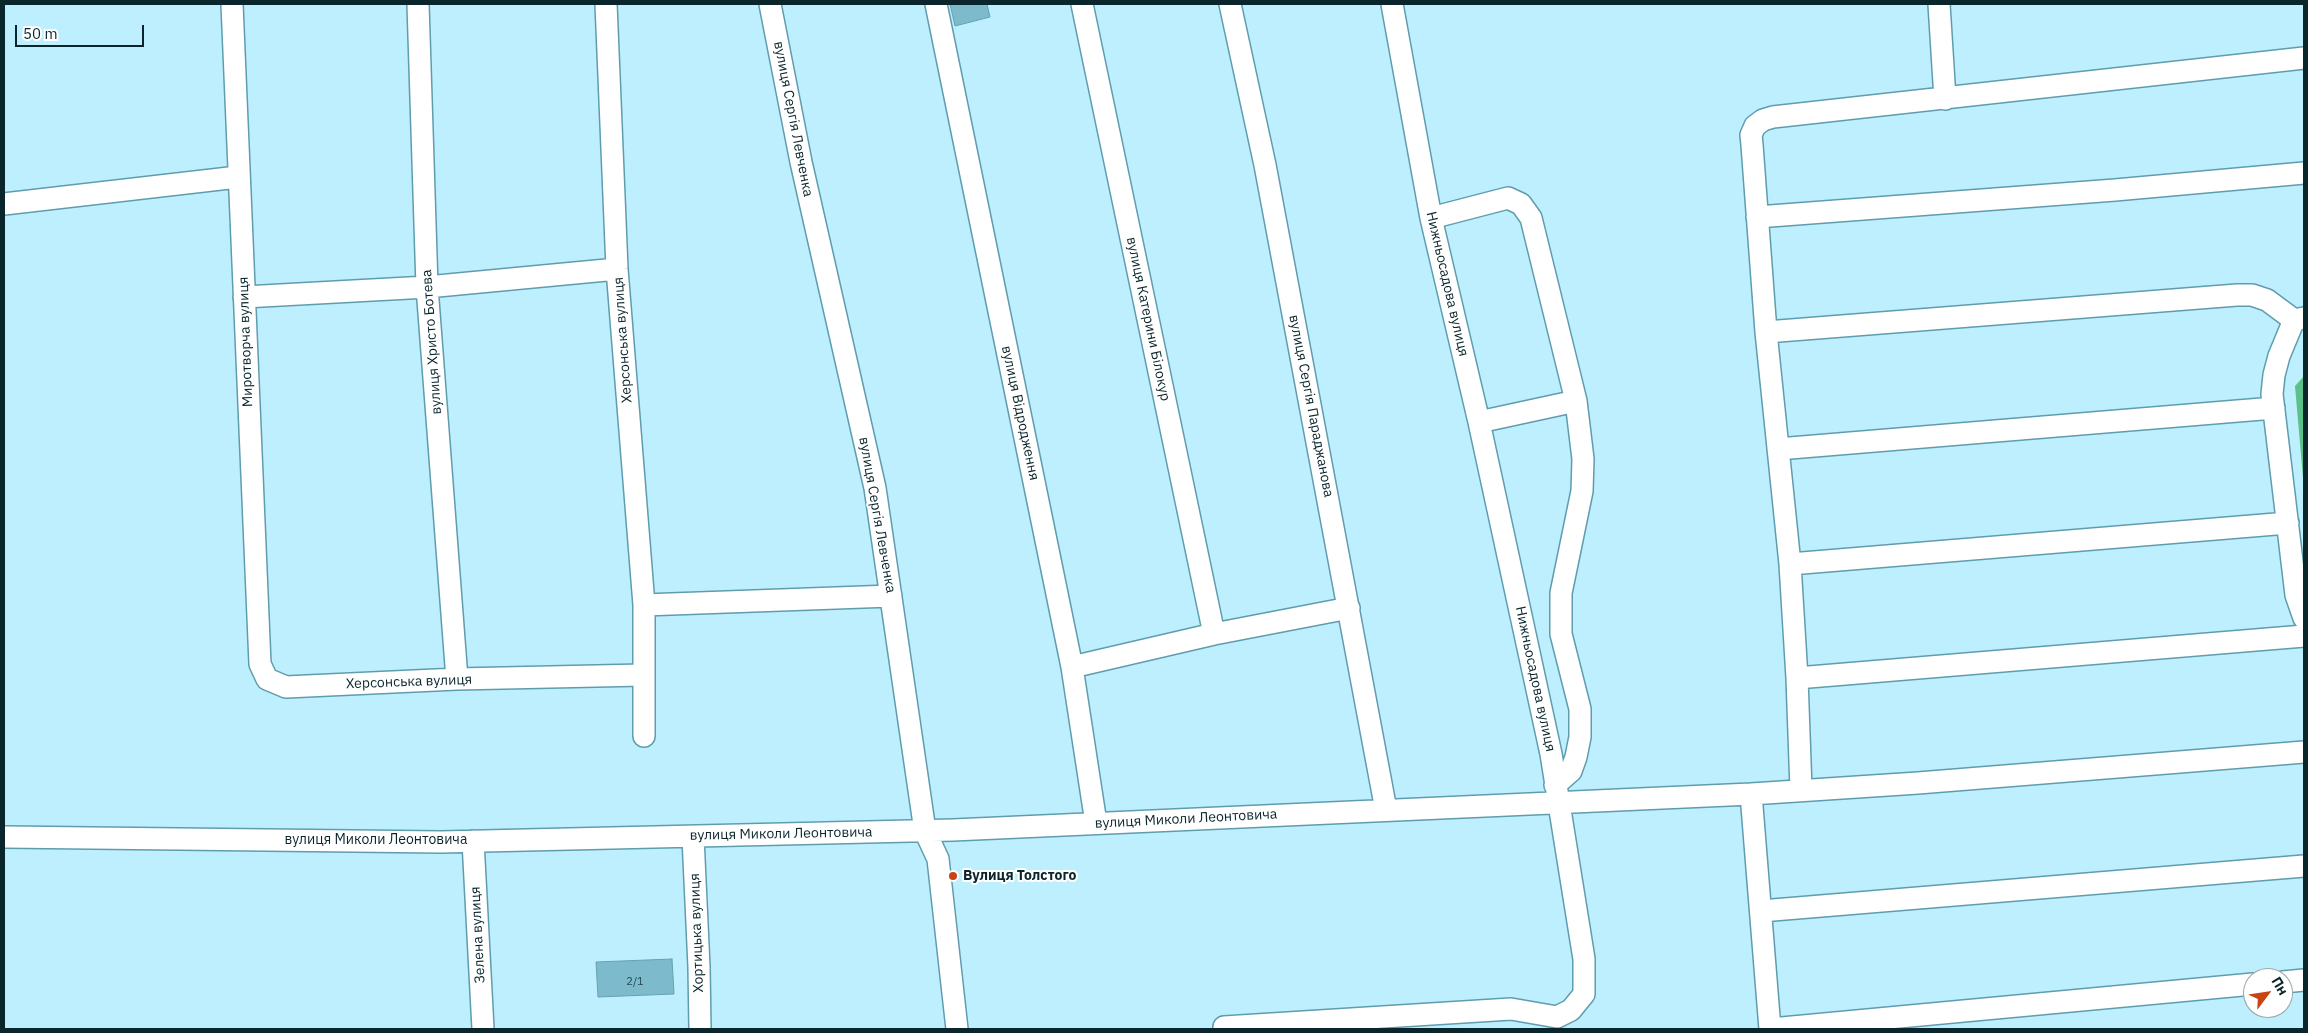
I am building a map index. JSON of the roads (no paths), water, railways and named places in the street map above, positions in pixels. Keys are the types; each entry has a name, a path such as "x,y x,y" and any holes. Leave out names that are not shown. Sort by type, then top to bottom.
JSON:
{"street":[{"name":"Миротворча вулиця","path":"232,4 260,664 267,679"},
{"name":"вулиця Христо Ботева","path":"418,4 427,287 456,679"},
{"name":"Херсонська вулиця","path":"606,4 618,269 644,605 644,736"},
{"name":"вулиця Сергія Левченка","path":"770,4 801,162 875,488 925,830 938,859 957,1029"},
{"name":"вулиця Відродження","path":"936,4 1072,667 1096,823"},
{"name":"вулиця Катерини Білокур","path":"1082,4 1214,634"},
{"name":"вулиця Сергія Параджанова","path":"1230,4 1265,165 1386,810"},
{"name":"Нижньосадова вулиця","path":"1224,1028 1511,1009 1559,1023 1584,994 1584,960 1551,754 1479,422 1431,218 1392,4"},
{"path":"1939,4 1945,99"},
{"path":"1801,790 1790,564 1766,332 1751,135 1755,126 1763,120 2304,58"},
{"path":"1757,217 2115,190 2304,173"},
{"path":"4,204 238,177"},
{"path":"1431,218 1508,198 1521,204 1530,218 1576,401 1583,459 1582,491 1562,594 1561,634 1580,708 1580,737 1571,771 1556,794"},
{"path":"244,297 427,287 618,269"},
{"path":"1766,332 2252,295 2267,300 2299,319 2274,375 2272,394 2296,595 2304,618"},
{"path":"1479,422 1576,401"},
{"path":"1778,449 2274,408"},
{"path":"1790,564 2288,523"},
{"path":"644,605 891,596"},
{"path":"1072,667 1214,634 1349,608"},
{"path":"1797,678 2304,636"},
{"name":"Херсонська вулиця","path":"267,679 286,687 456,679 643,675"},
{"name":"вулиця Миколи Леонтовича","path":"4,837 441,842 925,830 1386,810 1556,794 1751,794 1918,783 2304,752"},
{"path":"1751,794 1771,1029 2243,985"},
{"name":"Хортицька вулиця","path":"693,837 700,1029"},
{"name":"Зелена вулиця","path":"474,841 483,1029"},
{"path":"1761,911 2304,866"}],"place":[{"name":"Вулиця Толстого","path":"953,876"}]}
